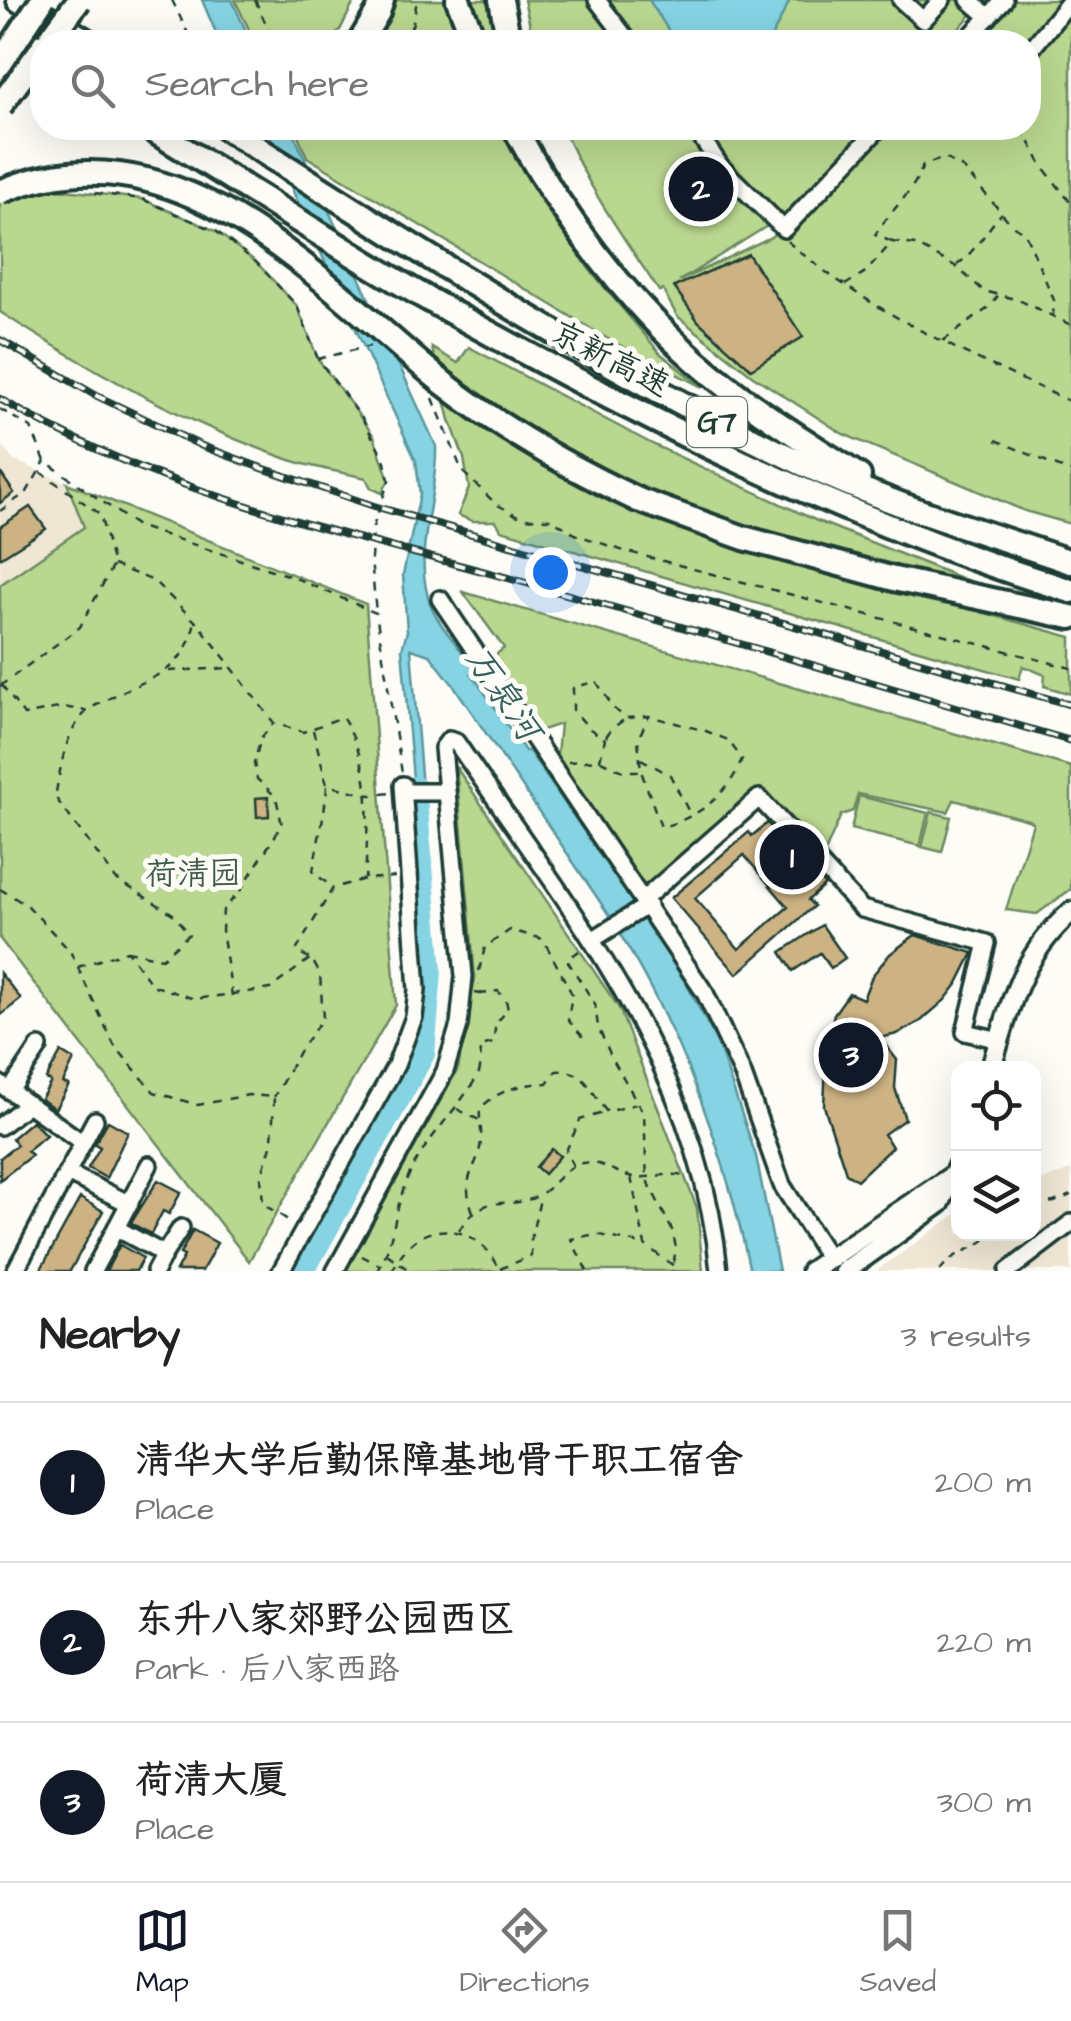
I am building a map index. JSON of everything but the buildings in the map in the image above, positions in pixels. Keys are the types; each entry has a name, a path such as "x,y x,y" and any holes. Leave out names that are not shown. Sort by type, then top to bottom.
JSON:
{"highway":[{"path":"0,12 8,0"},
{"path":"19,0 68,30"},
{"path":"0,64 42,0"},
{"path":"57,30 80,0"},
{"path":"367,30 382,0"},
{"path":"458,0 470,30"},
{"path":"501,0 507,30"},
{"path":"0,38 30,56"},
{"path":"0,106 30,66"},
{"name":"京新高速","path":"169,140 426,297 587,384 834,504 1071,592"},
{"name":"京新高速","path":"245,140 548,332 691,409 805,465 1071,562"},
{"path":"523,140 600,259 696,361 771,419 904,504"},
{"path":"537,140 563,204"},
{"path":"0,192 40,179 100,173 162,183 220,207 302,264 443,382 500,424 546,454 638,500 744,538 894,580 1071,616"}],"main road":[{"path":"993,1061 1018,980 1052,930 1071,912"},
{"path":"810,1271 951,1174"},
{"path":"845,1271 940,1203 951,1180"}],"street":[{"path":"597,0 620,30"},
{"path":"901,0 923,20 942,0"},
{"path":"968,0 989,16"},
{"path":"976,30 1004,0"},
{"path":"1041,37 1071,0"},
{"path":"704,140 722,166 784,228 868,140"},
{"path":"440,599 705,993 742,1072 782,1185 829,1259"},
{"path":"335,1271 445,1072 459,1025 464,990 439,792 443,748 449,740 456,742 592,940 646,1030 674,1094 703,1182 718,1271"},
{"path":"280,1271 396,1064 410,1028 417,990 405,789 439,792"},
{"path":"592,940 646,902 760,798 862,909 988,943 965,1032 1000,1040"},
{"path":"39,1047 5,1088 83,1142"},
{"path":"0,1126 28,1104"},
{"path":"15,1271 95,1120"},
{"path":"93,1271 150,1164"},
{"path":"67,1172 130,1204"},
{"path":"1008,1271 1071,1223"},
{"path":"116,1228 164,1254"},
{"path":"155,1271 182,1228"}],"path":[{"path":"172,0 186,30"},
{"path":"255,0 269,30"},
{"path":"410,30 417,0"},
{"path":"1028,140 1043,167 1071,203"},
{"path":"1052,315 1054,300 1025,232 1012,225 964,168 945,158 924,165 917,183 875,235 916,246 955,266 984,291 1071,325"},
{"path":"82,192 142,199 216,231 256,262 296,306 320,358 374,436 389,480 373,527 371,560 405,789 369,795 327,784"},
{"path":"955,266 973,253 984,232 1002,213"},
{"path":"784,228 781,236 820,270 900,322 1071,402"},
{"path":"844,286 867,270 892,242"},
{"path":"942,342 988,309 999,295"},
{"path":"320,358 377,344"},
{"path":"0,409 31,428 45,461 137,526 293,577 376,613"},
{"path":"996,440 1071,472"},
{"path":"0,511 28,492 45,461"},
{"path":"39,471 100,514 113,565 80,627 1,685 24,715 63,707 87,711"},
{"path":"462,472 496,504 522,518 552,519 575,534 621,550 1071,668"},
{"path":"113,565 154,581 195,621 274,723 303,732 342,717 354,735 369,795 365,879"},
{"path":"167,671 190,648 195,621"},
{"path":"77,967 127,951 162,958 188,934 173,914 116,879 55,798 64,746 87,711 133,684 167,671 233,668"},
{"path":"605,738 590,729 573,710 573,688 596,681 616,710 628,718"},
{"path":"600,760 605,738 628,718 649,716 728,740 742,758 735,778 711,803 683,822 662,827 640,771 638,739 649,716"},
{"path":"232,996 222,930 223,910 240,891 282,825 276,797 257,779 254,763 261,738 274,723"},
{"path":"312,729 327,784 325,818 313,872 333,888"},
{"path":"640,758 670,775 692,816"},
{"path":"551,763 600,760 622,771 640,771"},
{"path":"304,1230 263,1204 261,1177 272,1144 274,1098 323,1018 320,974 311,958 296,951 333,888 365,879 409,876"},
{"path":"0,889 28,906 70,950 114,1045 154,1092 198,1104 248,1095 274,1098"},
{"path":"481,994 477,980 484,947 510,930 543,939 572,994 568,1020 584,1038"},
{"path":"553,962 567,960 592,940"},
{"path":"127,951 152,985 195,999 270,988 311,958"},
{"path":"567,960 595,1004 605,1042 644,1114 646,1176 672,1232 673,1269"},
{"path":"347,1248 379,1269 387,1254 396,1204 413,1168 441,1123 480,1075 481,1046 494,1043 496,1023 508,1010 506,1000 498,992 464,990"},
{"path":"473,1212 468,1198 470,1169 482,1140 480,1108 492,1095 547,1084 556,1071 572,1069 585,1078 607,1112"},
{"path":"573,1166 566,1151 580,1120 638,1103"},
{"path":"456,1108 479,1120"},
{"path":"459,1230 485,1204 524,1200 541,1193 573,1166 588,1162 631,1177 670,1172 703,1182"},
{"path":"631,1177 645,1245"},
{"path":"392,1271 417,1240 432,1233 459,1230 493,1253 500,1270 531,1256 541,1193"},
{"path":"1041,1203 1071,1194"},
{"path":"588,1271 572,1239 596,1234 645,1245 673,1269"},
{"path":"940,1271 954,1253 985,1241"},
{"path":"387,1254 410,1271"}],"shaded area":[{"path":"0,442 13,460 67,483 85,526 0,585"},
{"path":"1071,1170 1071,1271 876,1271 951,1218 951,1241 1041,1241 1041,1181"}],"green space":[{"path":"235,0 355,0 340,30 249,30"},
{"path":"391,0 490,0 494,30 380,30"},
{"path":"524,0 984,0 958,30 531,30"},
{"path":"996,0 1071,0 1071,524 1025,511 843,434 753,376 677,316 607,212 569,140 856,140 780,218 679,281 771,237 864,140 1041,140 1041,30 967,30"},
{"path":"300,140 512,140 515,159 589,269 660,353 702,387 608,339 307,157"},
{"path":"39,187 142,199 216,231 256,262 297,306 318,359 374,436 389,480 382,493 371,488 366,478 290,460 177,413 0,312 0,202"},
{"path":"469,347 654,445 815,520 976,584 981,612 1071,637 1071,694 1044,686 1045,675 1023,666 1019,679 501,530 496,521 472,521 458,515 469,488 432,348 458,363"},
{"name":"荷清园","path":"67,483 366,604 396,1005 249,1261 0,939 0,585 84,527"},
{"path":"463,592 1071,767 1071,889 1037,914 1006,910 1033,823 1028,820 954,800 948,812 858,794 853,811 841,815 822,859 761,790 645,890 557,755 560,724 539,731 491,659 504,648"},
{"path":"456,767 619,1008 697,1208 703,1271 346,1271 458,1069 475,978"},
{"path":"859,796 928,813 920,846 851,829"},
{"path":"931,812 951,817 942,852 922,847"}],"water":[{"path":"202,0 232,0 246,30 215,30"},
{"path":"649,0 789,2 775,30 668,30"},
{"path":"272,140 296,140 436,446 424,548 426,589 432,608 473,665 471,673 634,904 611,918 454,686 430,655 411,649 424,813 416,814 402,649 407,631 403,575 420,494 416,461"},
{"path":"642,913 718,1044 756,1156 779,1271 750,1271 728,1181 699,1094 662,1010 617,929"}],"waterway":[{"path":"304,1271 424,1054 431,971 415,787"}],"railway":[{"path":"0,340 95,395 202,446 256,466 374,506 1071,705"},
{"path":"0,399 123,461 253,508 1071,741"}],"place":[{"name":"东升八家郊野公园西区","path":"701,189"},
{"name":"清华大学后勤保障基地骨干职工宿舍","path":"792,857"},
{"name":"荷清大厦","path":"851,1055"}],"water label":[{"name":"万泉河","path":"504,693"}]}
